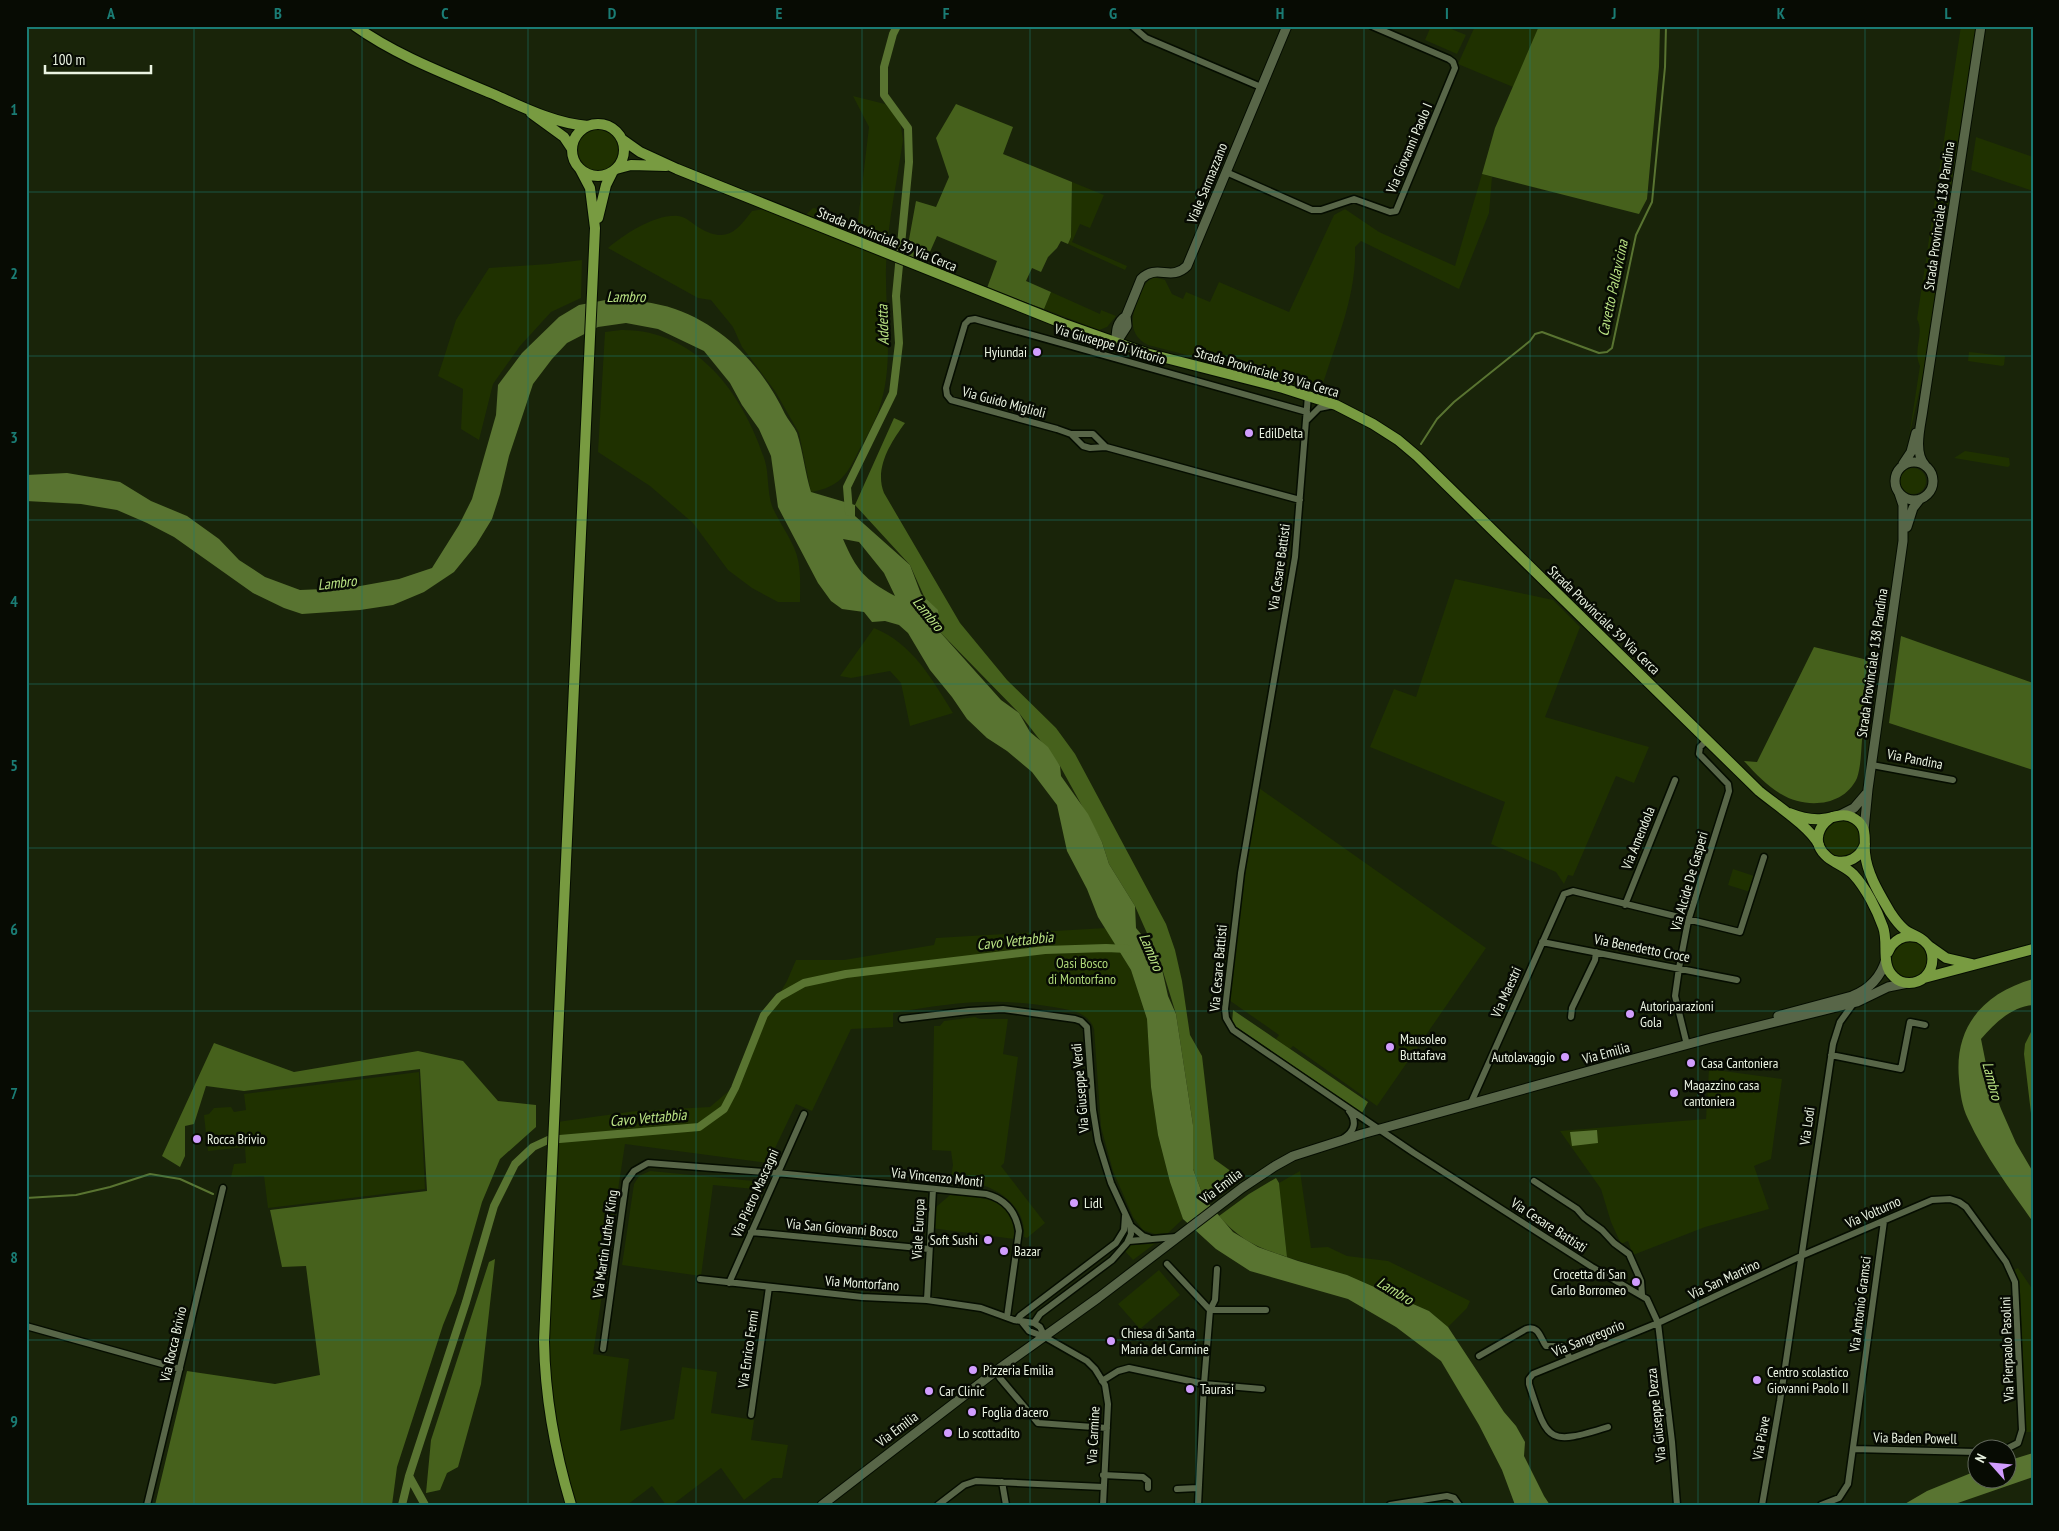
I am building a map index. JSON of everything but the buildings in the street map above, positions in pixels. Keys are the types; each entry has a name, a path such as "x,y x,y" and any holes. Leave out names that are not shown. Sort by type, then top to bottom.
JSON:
{"main road":[{"name":"Strada Provinciale 39 Via Cerca","path":"355,26 402,55 517,105 568,123 588,126 604,124 612,127 623,140 640,152 677,169 1064,324 1146,353 1308,395 1336,405 1373,424 1398,440 1417,456 1760,791 1788,813 1814,838 1826,856 1853,874 1876,910 1886,934 1887,967 1893,976 1908,983"},
{"name":"Strada Provinciale 39 Via Cerca","path":"517,105 564,137 572,149 573,157 580,169 595,176 624,166 642,165 677,169"},
{"path":"572,149 576,135 588,126"},
{"path":"595,228 606,185 625,153 623,140"},
{"path":"571,1505 553,1431 544,1362 544,1313 595,228 590,188 580,169"},
{"name":"Strada Provinciale 39 Via Cerca","path":"1788,813 1811,819 1836,816 1855,818 1864,830"},
{"path":"1819,845 1820,831 1824,823 1836,816"},
{"path":"1864,830 1869,871 1883,900 1898,924 1950,960 1973,964"},
{"path":"1832,860 1838,862 1850,861 1860,854 1865,843"},
{"path":"1886,957 1889,948 1899,939 1906,936 1924,942 1931,950 1933,962 1924,978"},
{"path":"1908,983 1973,964 2033,950"}],"street":[{"path":"1132,26 1146,38 1261,87"},
{"name":"Viale Sarmazzano","path":"1116,343 1118,324 1126,316 1136,288 1145,275 1156,271 1172,274 1180,273 1187,266 1287,26"},
{"name":"Via Giovanni Paolo I","path":"1226,172 1312,210 1320,210 1354,199 1390,212 1394,212 1398,208 1455,68 1453,62 1372,26"},
{"name":"Strada Provinciale 138 Pandina","path":"1925,465 1920,458 1919,450 1923,409 1981,26"},
{"name":"Via Giuseppe Di Vittorio","path":"965,324 969,320 975,319 1307,412"},
{"name":"Via Guido Miglioli","path":"965,324 946,388 947,395 951,400 1071,434 1094,434 1106,447"},
{"name":"Via Cesare Battisti","path":"1308,395 1295,557 1241,873 1225,1009 1226,1018 1233,1030 1380,1130 1602,1273 1642,1295"},
{"path":"1306,421 1319,408 1336,405"},
{"name":"Strada Provinciale 138 Pandina","path":"1901,466 1908,459 1912,451 1923,409"},
{"name":"Via Guido Miglioli","path":"1071,434 1083,446 1090,448 1106,447 1300,500"},
{"path":"1913,461 1925,465 1932,474 1932,484 1927,494 1920,499 1909,500 1899,493 1894,479 1897,471 1901,466 1913,461"},
{"name":"Strada Provinciale 138 Pandina","path":"1864,830 1868,789 1903,541 1903,505 1899,493"},
{"name":"Strada Provinciale 138 Pandina","path":"1903,541 1912,510 1920,499"},
{"name":"Via Alcide De Gasperi","path":"1687,1045 1676,996 1679,968 1688,921 1729,787 1699,754 1700,747 1707,740"},
{"name":"Via Pandina","path":"1872,764 1953,780"},
{"name":"Via Amendola","path":"1625,905 1674,780"},
{"name":"Strada Provinciale 138 Pandina","path":"1836,816 1850,812 1868,789"},
{"path":"1625,905 1740,932 1764,857"},
{"name":"Via Maestri","path":"1470,1105 1562,898 1568,891 1625,905"},
{"name":"Via Benedetto Croce","path":"1542,942 1737,980"},
{"path":"1571,1017 1572,1008 1595,960 1596,952"},
{"name":"Via Emilia","path":"822,1505 996,1371 1045,1337 1223,1202 1275,1166 1305,1151 1687,1045 1778,1016 1857,994 1874,982 1881,971 1886,957"},
{"name":"Via Emilia","path":"1711,1038 1853,1004 1888,987 1908,983"},
{"name":"Via Lodi","path":"1801,1256 1831,1055 1838,1028 1853,1004"},
{"name":"Via Giuseppe Verdi","path":"902,1019 989,1009 1014,1010 1072,1018 1084,1024 1088,1034 1093,1110 1098,1141 1104,1166 1124,1215"},
{"path":"1831,1055 1901,1069 1910,1022 1926,1025"},
{"path":"1341,1141 1354,1128 1353,1116 1347,1108"},
{"name":"Via Pietro Mascagni","path":"730,1282 804,1114"},
{"name":"Via Martin Luther King","path":"603,1349 625,1187 634,1171 643,1165 654,1163 777,1173"},
{"name":"Via Vincenzo Monti","path":"777,1173 992,1196 1002,1201 1012,1211 1018,1223 1019,1231 1007,1317"},
{"path":"1534,1181 1577,1209 1631,1257 1640,1278 1642,1295 1650,1305 1658,1324"},
{"name":"Via Rocca Brivio","path":"147,1505 204,1260 223,1188"},
{"name":"Viale Europa","path":"927,1300 932,1189"},
{"name":"Via Volturno","path":"1801,1256 1934,1199 1956,1200"},
{"name":"Via Pierpaolo Pasolini","path":"1956,1200 1968,1208 2008,1266 2016,1285 2022,1433 2016,1445"},
{"path":"1124,1215 1131,1226 1143,1236 1151,1238"},
{"path":"1045,1337 1040,1327 1034,1323 1019,1321 1020,1316 1116,1243 1124,1230 1124,1215"},
{"name":"Via Antonio Gramsci","path":"1821,1505 1837,1499 1848,1484 1884,1221"},
{"path":"1034,1323 1040,1314 1112,1260 1129,1241 1131,1226"},
{"name":"Via San Giovanni Bosco","path":"751,1232 930,1249"},
{"path":"1129,1241 1172,1238 1183,1233"},
{"name":"Via San Martino","path":"1658,1324 1801,1256"},
{"name":"Via Piave","path":"1762,1505 1782,1390 1801,1256"},
{"path":"1167,1264 1210,1310 1266,1310"},
{"path":"1198,1505 1204,1384 1210,1310 1215,1300 1217,1269"},
{"name":"Via Montorfano","path":"700,1279 862,1297 927,1300 987,1309 1019,1321"},
{"name":"Via Enrico Fermi","path":"751,1415 770,1287"},
{"name":"Via Carmine","path":"1019,1321 1029,1331 1045,1337 1087,1361 1102,1381 1108,1396 1103,1505"},
{"name":"Via Sangregorio","path":"1608,1427 1572,1438 1551,1434 1541,1422 1528,1384 1529,1378 1533,1374 1570,1358 1658,1324"},
{"name":"Via Giuseppe Dezza","path":"1658,1324 1672,1442 1677,1505"},
{"path":"26,1326 180,1369"},
{"path":"1479,1356 1528,1328 1532,1328 1536,1329 1546,1346 1562,1346 1570,1358"},
{"path":"1102,1381 1118,1371 1130,1368 1204,1384 1262,1389"},
{"path":"996,1371 1005,1385 1038,1423 1107,1428"},
{"name":"Via Baden Powell","path":"1853,1449 1966,1452"},
{"path":"1103,1475 1143,1477 1148,1481 1148,1488"},
{"path":"938,1505 964,1486 976,1480 1103,1487"},
{"path":"1002,1482 1006,1505"},
{"path":"1177,1489 1198,1488"},
{"path":"950,1496 952,1505"},
{"path":"1390,1505 1444,1496 1453,1497 1458,1505"}],"green space":[{"path":"1431,26 1444,26 1466,35 1457,54 1425,40"},
{"path":"1475,26 1539,26 1513,87 1458,64"},
{"path":"1961,26 1977,26 1925,366 1909,437 1920,366 1917,354 1920,331 1917,319"},
{"path":"853,96 885,104 900,120 903,140 890,220 887,252 888,359 883,395 878,412 851,466 836,483 821,490 811,492 799,433 775,391 742,347 733,327 711,300 698,298 608,248 641,226 669,216 681,217 708,232 723,235 735,230 752,211 764,209 798,222 813,208 829,211 844,223 857,229 869,127"},
{"path":"598,129 613,135 619,150 613,165 598,171 583,165 577,150 583,135"},
{"path":"1976,137 2033,157 2033,191 1971,170"},
{"path":"1482,174 1492,177 1489,213 1459,289 1361,241 1355,247 1355,265 1349,302 1321,390 1148,345 1134,331 1133,319 1136,306 1144,287 1154,277 1165,280 1172,294 1183,299 1186,292 1210,302 1219,282 1289,312 1334,215 1345,209 1379,232 1455,266"},
{"path":"1072,182 1104,195 1090,228 1080,224 1072,242 1127,266 1125,270 1068,244 1071,237"},
{"path":"582,260 581,298 551,312 520,346 493,384 479,440 461,429 463,389 438,376 456,320 489,268"},
{"path":"1051,292 1100,314 1101,310 1116,316 1107,327 1099,330 1044,309"},
{"path":"621,330 648,333 673,341 694,354 714,370 730,390 756,436 765,461 772,506 796,553 800,571 800,602 778,602 752,588 728,570 693,523 650,486 598,452 605,332"},
{"path":"1969,352 2005,356 2004,365 1968,361"},
{"path":"1965,451 2009,458 2010,465 2008,467 1954,458"},
{"path":"1913,468 1923,471 1926,481 1923,491 1913,494 1903,491 1900,481 1903,471"},
{"path":"1455,579 1553,600 1580,627 1545,717 1649,747 1634,783 1616,776 1573,876 1568,875 1564,884 1556,872 1491,844 1505,802 1370,747 1394,689 1416,697"},
{"path":"874,628 900,643 911,653 929,675 953,713 910,726 901,683 890,671 851,678 840,676"},
{"path":"1259,788 1486,948 1377,1106 1293,1046 1290,1049 1276,1039 1279,1035 1229,1000 1244,881"},
{"path":"1842,821 1849,822 1855,826 1859,832 1859,846 1855,852 1849,856 1842,857 1835,856 1829,852 1825,846 1824,839 1825,832 1829,826 1835,822"},
{"path":"1733,869 1754,876 1750,892 1728,885"},
{"name":"Oasi Bosco di Montorfano","path":"1106,928 1131,970 1147,1019 1151,1087 1158,1135 1170,1182 1183,1219 1168,1233 1155,1234 1143,1230 1133,1217 1113,1171 1101,1127 1094,1029 1083,1015 1065,1009 1031,1004 973,1002 893,1013 893,1027 851,1029 812,1111 796,1104 768,1163 625,1144 593,1354 629,1359 620,1431 674,1419 682,1367 717,1372 711,1413 754,1420 751,1440 788,1445 782,1478 773,1478 744,1500 721,1468 672,1505 666,1505 652,1486 627,1505 572,1505 547,1385 557,1122 636,1111 710,1107 743,1079 768,1013 787,981 796,960 844,960 934,945 936,938"},
{"path":"1910,942 1917,943 1923,947 1927,953 1927,967 1923,973 1917,977 1910,978 1903,977 1897,973 1893,967 1892,960 1893,953 1897,947 1903,943"},
{"path":"975,1017 980,1019 1008,1019 1003,1054 1018,1057 1004,1163 1001,1166 1045,1223 1027,1238 1024,1237 1022,1220 1014,1205 1008,1199 993,1189 981,1185 950,1182 953,1165 951,1151 932,1150 934,1026 940,1026 944,1021"},
{"path":"1709,1069 1782,1079 1771,1159 1754,1166 1769,1209 1705,1227 1633,1255 1628,1241 1621,1244 1611,1222 1601,1189 1560,1131 1706,1119"},
{"path":"419,1072 425,1189 268,1208 264,1176 231,1177 234,1164 246,1163 245,1147 208,1151 204,1115 209,1114 214,1108 231,1107 234,1112 246,1110 244,1094"},
{"path":"650,1171 765,1182 766,1184 764,1190 713,1185 701,1276 622,1265 634,1184 639,1176"},
{"path":"1300,1171 1311,1248 1328,1247 1347,1256 1388,1261 1470,1301 1467,1308 1448,1327 1429,1311 1347,1275 1287,1257 1279,1183"},
{"path":"950,1195 985,1199 1003,1207 1010,1215 1014,1239 931,1228 936,1207"},
{"path":"1133,1241 1157,1242 1133,1260 1125,1251"},
{"path":"2018,1268 2033,1290 2032,1432 2026,1432 2020,1292 2014,1270"},
{"path":"1159,1270 1180,1295 1140,1329 1118,1304"}],"shaded area":[{"path":"1539,26 1660,26 1659,67 1647,199 1639,214 1482,174 1495,128"},
{"path":"956,104 1013,127 1003,154 1072,182 1071,237 1068,244 1061,241 1048,257 1041,272 1032,268 1026,281 1051,292 1044,309 987,288 997,261 937,236 925,263 906,256 916,201 936,207 949,177 936,138"},
{"path":"894,418 905,423 894,438 883,465 881,484 884,493 960,623 1007,680 1056,728 1075,754 1166,924 1175,950 1182,981 1190,1035 1202,1056 1214,1159 1239,1177 1204,1198 1193,1169 1193,1125 1176,1014 1161,965 1135,906 1109,864 1102,842 1060,766 1019,713 940,632 910,565 855,505"},
{"path":"1901,636 2033,683 2033,770 1889,723"},
{"path":"1814,647 1872,661 1857,778 1851,788 1834,800 1812,803 1791,799 1776,791 1744,761 1757,762"},
{"path":"1233,1010 1368,1102 1362,1113 1232,1024"},
{"path":"2033,1028 2033,1130 2024,1054 2025,1044"},
{"path":"214,1043 294,1072 418,1051 463,1061 498,1101 536,1105 536,1127 500,1159 482,1202 456,1293 443,1325 397,1467 392,1505 155,1505 187,1371 275,1384 320,1375 306,1266 282,1267 270,1210 427,1191 420,1069 244,1091 206,1086 194,1124 185,1126 185,1156 180,1167 162,1156"},
{"path":"1276,1178 1279,1183 1287,1257 1250,1242 1235,1232 1219,1216 1249,1194"},
{"path":"495,1259 481,1384 458,1467 447,1473 440,1490 426,1493 431,1440 489,1262"}],"water":[{"name":"Lambro","path":"611,299 643,302 675,309 693,316 726,337 753,365 776,397 797,433 811,492 855,505 855,516 910,565 921,594 938,610 940,632 1001,700 1019,713 1030,732 1048,747 1060,766 1061,776 1088,814 1102,842 1109,864 1135,906 1136,928 1150,945 1161,965 1168,996 1176,1014 1193,1125 1193,1169 1204,1198 1233,1232 1258,1247 1347,1275 1429,1311 1448,1327 1504,1412 1516,1426 1525,1442 1524,1456 1550,1505 1515,1505 1502,1470 1479,1425 1441,1361 1396,1327 1348,1299 1250,1271 1216,1249 1183,1219 1170,1182 1158,1135 1151,1087 1147,1019 1131,970 1098,917 1087,889 1067,851 1057,805 1032,772 1007,751 987,738 967,719 930,670 908,633 899,625 885,621 872,622 864,612 842,609 831,601 818,583 778,507 771,456 759,429 742,405 730,383 704,351 658,329 626,323 598,327 567,343 533,384 509,456 492,519 476,545 454,572 424,592 393,605 360,610 302,614 284,608 253,593 174,537 117,510 81,504 26,501 26,475 67,473 120,482 151,501 187,516 219,539 239,560 265,577 300,590 349,588 399,579 432,568 459,525 472,499 496,415 498,385 522,353 559,317 579,305","holes":["843,539 859,542 884,573 895,596 869,579 857,567"]},
{"path":"2033,979 2033,1005 2011,1012 1992,1027 1981,1039 1988,1074 2001,1109 2016,1143 2033,1172 2033,1222 1990,1159 1968,1119 1961,1094 1959,1060 1967,1028 1976,1014 2000,993"},
{"path":"1597,1130 1598,1143 1572,1146 1570,1132"},
{"path":"2033,1453 2033,1477 2016,1483 2016,1458"},
{"path":"1966,1475 1966,1488 2001,1488 1952,1505 1903,1505 1927,1491"}],"waterway":[{"name":"Addetta","path":"849,512 847,487 893,393 899,343 896,296 909,162 908,128 884,95 884,67 897,26"},
{"name":"Cavetto Pallavicina","path":"1421,444 1437,419 1454,402 1530,341 1535,334 1542,332 1599,353 1607,352 1612,348 1636,235 1652,202 1665,67 1666,26"},
{"name":"Cavo Vettabbia","path":"425,1505 409,1476 466,1302 494,1206 515,1164 533,1147 548,1140 699,1127 724,1109 735,1088 764,1015 779,997 804,983 846,974 1045,950 1128,949"},
{"path":"26,1198 76,1195 110,1187 150,1174 180,1179 213,1194"},
{"path":"402,1505 409,1476"}],"place":[{"name":"Hyiundai","path":"1037,352"},
{"name":"EdilDelta","path":"1249,433"},
{"name":"Autoriparazioni Gola","path":"1630,1014"},
{"name":"Mausoleo Buttafava","path":"1390,1047"},
{"name":"Autolavaggio","path":"1565,1057"},
{"name":"Casa Cantoniera","path":"1691,1063"},
{"name":"Magazzino casa cantoniera","path":"1674,1093"},
{"name":"Rocca Brivio","path":"197,1139"},
{"name":"Lidl","path":"1074,1203"},
{"name":"Soft Sushi","path":"988,1240"},
{"name":"Bazar","path":"1004,1251"},
{"name":"Crocetta di San Carlo Borromeo","path":"1636,1282"},
{"name":"Chiesa di Santa Maria del Carmine","path":"1111,1341"},
{"name":"Pizzeria Emilia","path":"973,1370"},
{"name":"Centro scolastico Giovanni Paolo II","path":"1757,1380"},
{"name":"Taurasi","path":"1190,1389"},
{"name":"Car Clinic","path":"929,1391"},
{"name":"Foglia d'acero","path":"972,1412"},
{"name":"Lo scottadito","path":"948,1433"}]}
